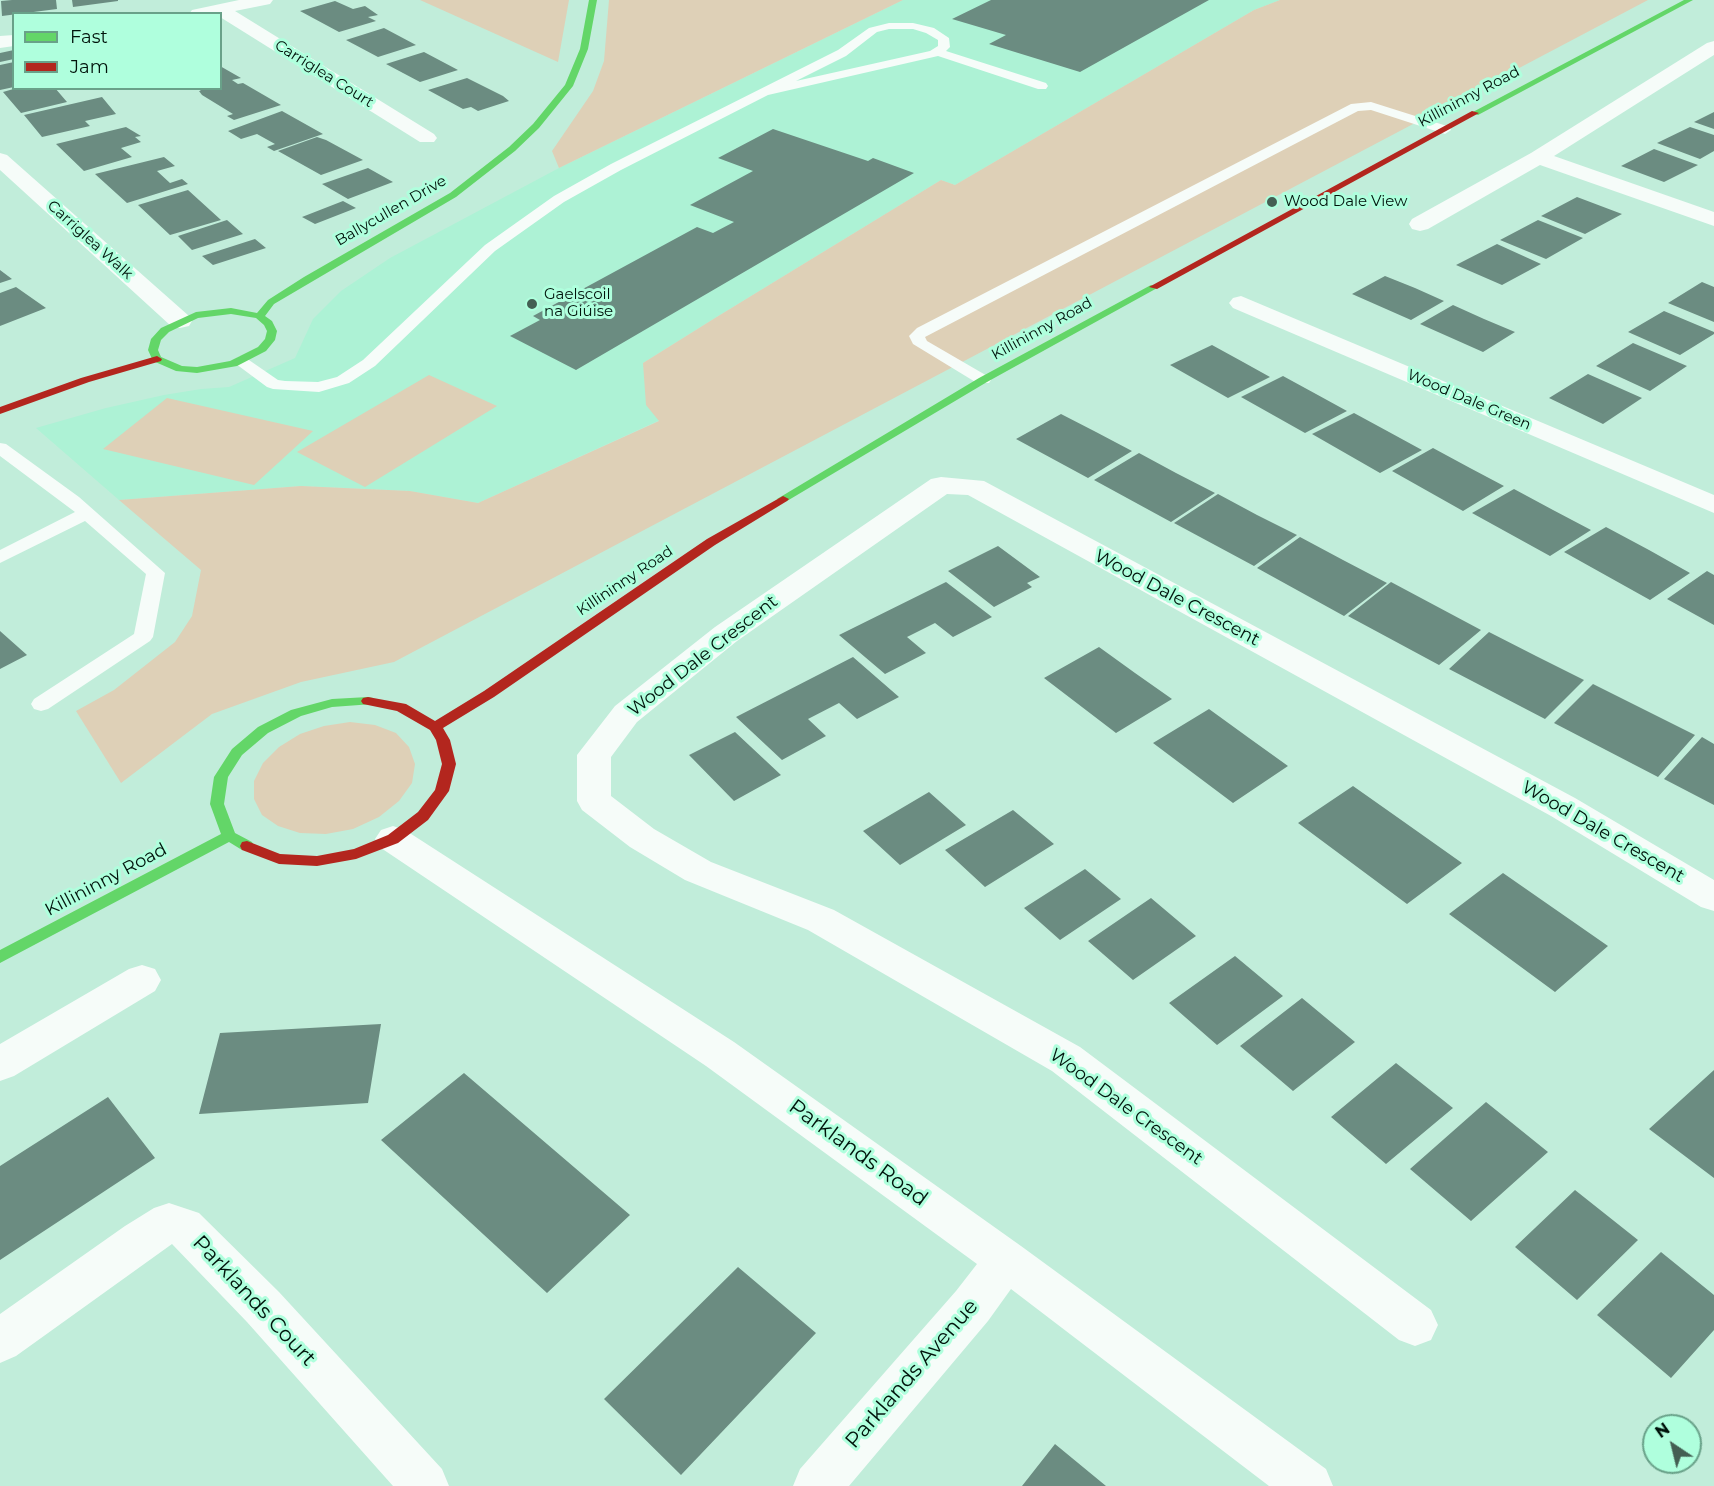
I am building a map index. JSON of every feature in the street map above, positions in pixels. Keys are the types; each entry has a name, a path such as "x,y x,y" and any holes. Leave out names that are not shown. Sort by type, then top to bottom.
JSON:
{"main road":[{"name":"Ballycullen Drive","path":"259,316 271,302 307,279 453,195 520,142 536,126 574,76 584,49 593,0"},
{"name":"Killininny Road","path":"435,727 489,694 711,542 983,380 1689,0"},
{"path":"231,311 259,316 268,322 273,331 270,340 262,350 240,361 197,370 173,367 158,358 153,350 156,339 180,321 196,315 231,311"},
{"path":"0,411 85,380 158,358"},
{"path":"368,701 401,707 435,727 443,740 448,764 442,791 423,816 393,839 356,854 317,861 279,859 248,847 229,836 217,804 222,777 237,752 263,730 296,713 332,703 368,701"},
{"name":"Killininny Road","path":"0,957 229,836"}],"street":[{"path":"210,12 264,0"},
{"name":"Carriglea Court","path":"221,10 427,138"},
{"path":"1420,224 1538,157 1714,47"},
{"path":"1538,157 1714,219"},
{"name":"Carriglea Walk","path":"0,159 180,321"},
{"name":"Wood Dale Green","path":"1241,303 1705,501 1714,475"},
{"name":"Wood Dale Crescent","path":"1415,1325 1066,1059 821,920 698,871 642,838 594,801 594,755 626,714 726,634 941,485 974,487 1553,801 1714,897"},
{"name":"Parklands Road","path":"393,839 720,1054 1006,1260 1309,1486"},
{"path":"0,1064 142,980"},
{"name":"Parklands Court","path":"0,1341 140,1240 169,1222 184,1227 263,1307 425,1486"},
{"name":"Parklands Avenue","path":"817,1486 972,1306 1006,1260"}],"lane":[{"path":"240,361 273,384 285,387 319,387 343,380 369,363 490,248 559,199 616,166 764,92 842,53 861,37 880,28 901,25 930,30 945,41 944,47 937,52 764,92"},
{"path":"937,52 1042,86"},
{"path":"983,380 921,344 917,336 922,331 1354,107 1371,106 1445,130"},
{"path":"0,448 87,513 156,573 143,637 41,704"},
{"path":"0,557 87,513"}],"shaded area":[{"path":"420,0 569,0 558,62"},
{"path":"609,0 903,0 559,168 552,151 593,91 604,61"},
{"name":"Gaelscoil na Giúise","path":"903,0 1280,0 1254,10 955,185 941,180 643,363 660,420 478,503 410,491 301,486 119,500 36,428 106,408 164,395 229,387 295,358 313,319 341,291 390,258 559,168"},
{"path":"1280,0 1648,0 394,662 301,682 212,714 121,783 76,711 114,690 175,642 192,616 201,570 119,500 301,486 410,491 478,503 659,421 646,405 643,363 941,180 955,185 1254,10"},
{"path":"429,375 497,406 365,487 297,452"},
{"path":"167,398 313,431 254,485 103,449"},
{"path":"350,722 375,725 396,733 409,747 415,764 412,783 399,801 379,817 353,829 326,834 300,833 278,826 262,815 254,799 254,781 263,763 279,747 300,734 324,726"}],"building":[{"path":"56,0 57,9 12,12 12,15 2,16 1,1"},
{"path":"72,0 118,0 118,1 73,7"},
{"path":"991,0 1209,0 1080,72 989,44 1006,35 952,19"},
{"path":"335,1 353,9 365,6 378,15 368,17 376,21 339,32 300,11"},
{"path":"384,28 416,45 378,57 346,40"},
{"path":"12,50 12,59 0,62 0,53"},
{"path":"424,52 458,70 420,82 386,64"},
{"path":"12,62 12,87 0,90 0,65"},
{"path":"222,67 241,78 232,80 238,84 243,83 281,105 234,120 227,116 233,114 202,95 199,91 222,90"},
{"path":"467,78 509,101 478,111 471,107 463,109 428,90"},
{"path":"12,89 57,90 67,102 21,113 3,92"},
{"path":"102,97 116,114 85,121 90,126 42,137 24,115"},
{"path":"282,111 323,134 274,151 267,147 275,144 257,134 241,139 228,131"},
{"path":"1714,112 1714,129 1694,122"},
{"path":"126,127 141,136 135,137 141,142 121,148 132,157 84,171 56,144"},
{"path":"1690,127 1714,135 1714,151 1700,159 1657,143"},
{"path":"773,129 868,161 873,158 914,173 576,370 510,336 540,320 533,316 697,227 713,233 734,222 690,205 753,171 718,158"},
{"path":"317,137 363,160 321,175 278,151"},
{"path":"1654,149 1698,165 1664,182 1621,166"},
{"path":"164,157 175,166 157,171 170,183 182,179 188,184 127,203 95,174"},
{"path":"368,168 393,182 348,199 322,184"},
{"path":"188,190 221,220 170,235 138,205"},
{"path":"1577,197 1622,214 1585,234 1541,216"},
{"path":"343,201 356,208 315,224 302,217"},
{"path":"227,220 243,234 192,250 178,236"},
{"path":"1538,220 1583,238 1546,259 1500,240"},
{"path":"255,239 266,248 213,265 202,256"},
{"path":"1497,244 1541,264 1502,285 1456,265"},
{"path":"0,270 12,279 0,283"},
{"path":"1385,276 1444,301 1411,320 1352,294"},
{"path":"1702,282 1714,287 1714,322 1668,303"},
{"path":"16,287 46,308 0,326 0,293"},
{"path":"1453,305 1515,332 1483,352 1420,324"},
{"path":"1664,311 1714,332 1714,334 1680,355 1628,332"},
{"path":"1633,343 1687,366 1650,391 1596,366"},
{"path":"1212,345 1270,377 1228,398 1170,365"},
{"path":"1588,374 1642,398 1603,424 1549,398"},
{"path":"1283,376 1347,411 1305,433 1241,397"},
{"path":"1354,413 1422,450 1380,473 1312,434"},
{"path":"1061,414 1132,451 1088,478 1016,439"},
{"path":"1433,448 1504,486 1463,511 1392,471"},
{"path":"1139,453 1215,493 1171,522 1094,480"},
{"path":"1514,489 1591,530 1550,556 1472,513"},
{"path":"1218,494 1297,535 1254,566 1174,523"},
{"path":"1606,527 1690,573 1650,600 1564,552"},
{"path":"1300,537 1387,583 1344,616 1257,568"},
{"path":"998,546 1040,577 1027,583 1032,587 994,607 948,571"},
{"path":"1707,571 1714,575 1714,625 1667,599"},
{"path":"946,582 992,617 953,637 935,623 907,637 926,653 885,674 839,635"},
{"path":"1391,582 1481,630 1439,665 1348,616"},
{"path":"0,631 27,655 0,669"},
{"path":"1489,632 1584,680 1545,719 1449,669"},
{"path":"1099,647 1172,699 1116,733 1044,678"},
{"path":"853,657 899,697 857,719 839,703 808,719 826,736 782,760 736,717"},
{"path":"1593,684 1695,735 1658,777 1554,723"},
{"path":"1209,709 1288,766 1233,803 1153,743"},
{"path":"735,732 781,775 734,801 689,755"},
{"path":"1702,737 1714,744 1714,805 1664,779"},
{"path":"1353,786 1462,863 1407,904 1298,823"},
{"path":"929,792 966,825 900,865 863,831"},
{"path":"1013,810 1054,844 985,887 945,850"},
{"path":"1085,869 1121,899 1060,940 1024,908"},
{"path":"1503,873 1608,946 1555,992 1449,914"},
{"path":"1151,898 1196,936 1133,980 1088,941"},
{"path":"1235,956 1283,996 1217,1045 1169,1003"},
{"path":"1302,998 1355,1042 1293,1091 1240,1046"},
{"path":"381,1024 368,1103 199,1114 220,1033"},
{"path":"1396,1063 1453,1108 1386,1164 1331,1117"},
{"path":"1714,1070 1714,1178 1649,1129"},
{"path":"464,1073 630,1215 547,1293 381,1140"},
{"path":"108,1097 155,1158 0,1260 0,1166"},
{"path":"1486,1102 1548,1152 1471,1221 1410,1169"},
{"path":"1575,1190 1638,1240 1577,1300 1515,1247"},
{"path":"1661,1252 1714,1295 1714,1330 1671,1378 1597,1315"},
{"path":"738,1267 816,1333 681,1475 604,1399"},
{"path":"1055,1444 1106,1486 1022,1486"}],"traffic: fast":[{"path":"259,316 271,302 307,279 453,195 512,149 536,126 569,86 584,49 593,0"},
{"path":"1475,113 1689,0"},
{"path":"783,499 983,380 1154,287"},
{"path":"231,311 259,316 268,323 272,331 270,340 262,349 233,364 197,370 180,369 157,359 153,350 156,339 165,330 196,315 231,311"},
{"path":"247,846 229,836 217,804 221,777 237,752 263,730 296,713 332,703 368,701"},
{"path":"0,957 229,836"}],"traffic: jam":[{"path":"1154,287 1475,113"},
{"path":"0,411 85,380 157,359"},
{"path":"435,727 489,694 711,542 783,499"},
{"path":"247,846 279,859 317,861 356,854 393,839 423,816 442,791 449,764 443,740 435,727 401,707 368,701"}],"place":[{"name":"Wood Dale View","path":"1272,202"},
{"name":"Gaelscoil na Giúise","path":"532,304"}]}
